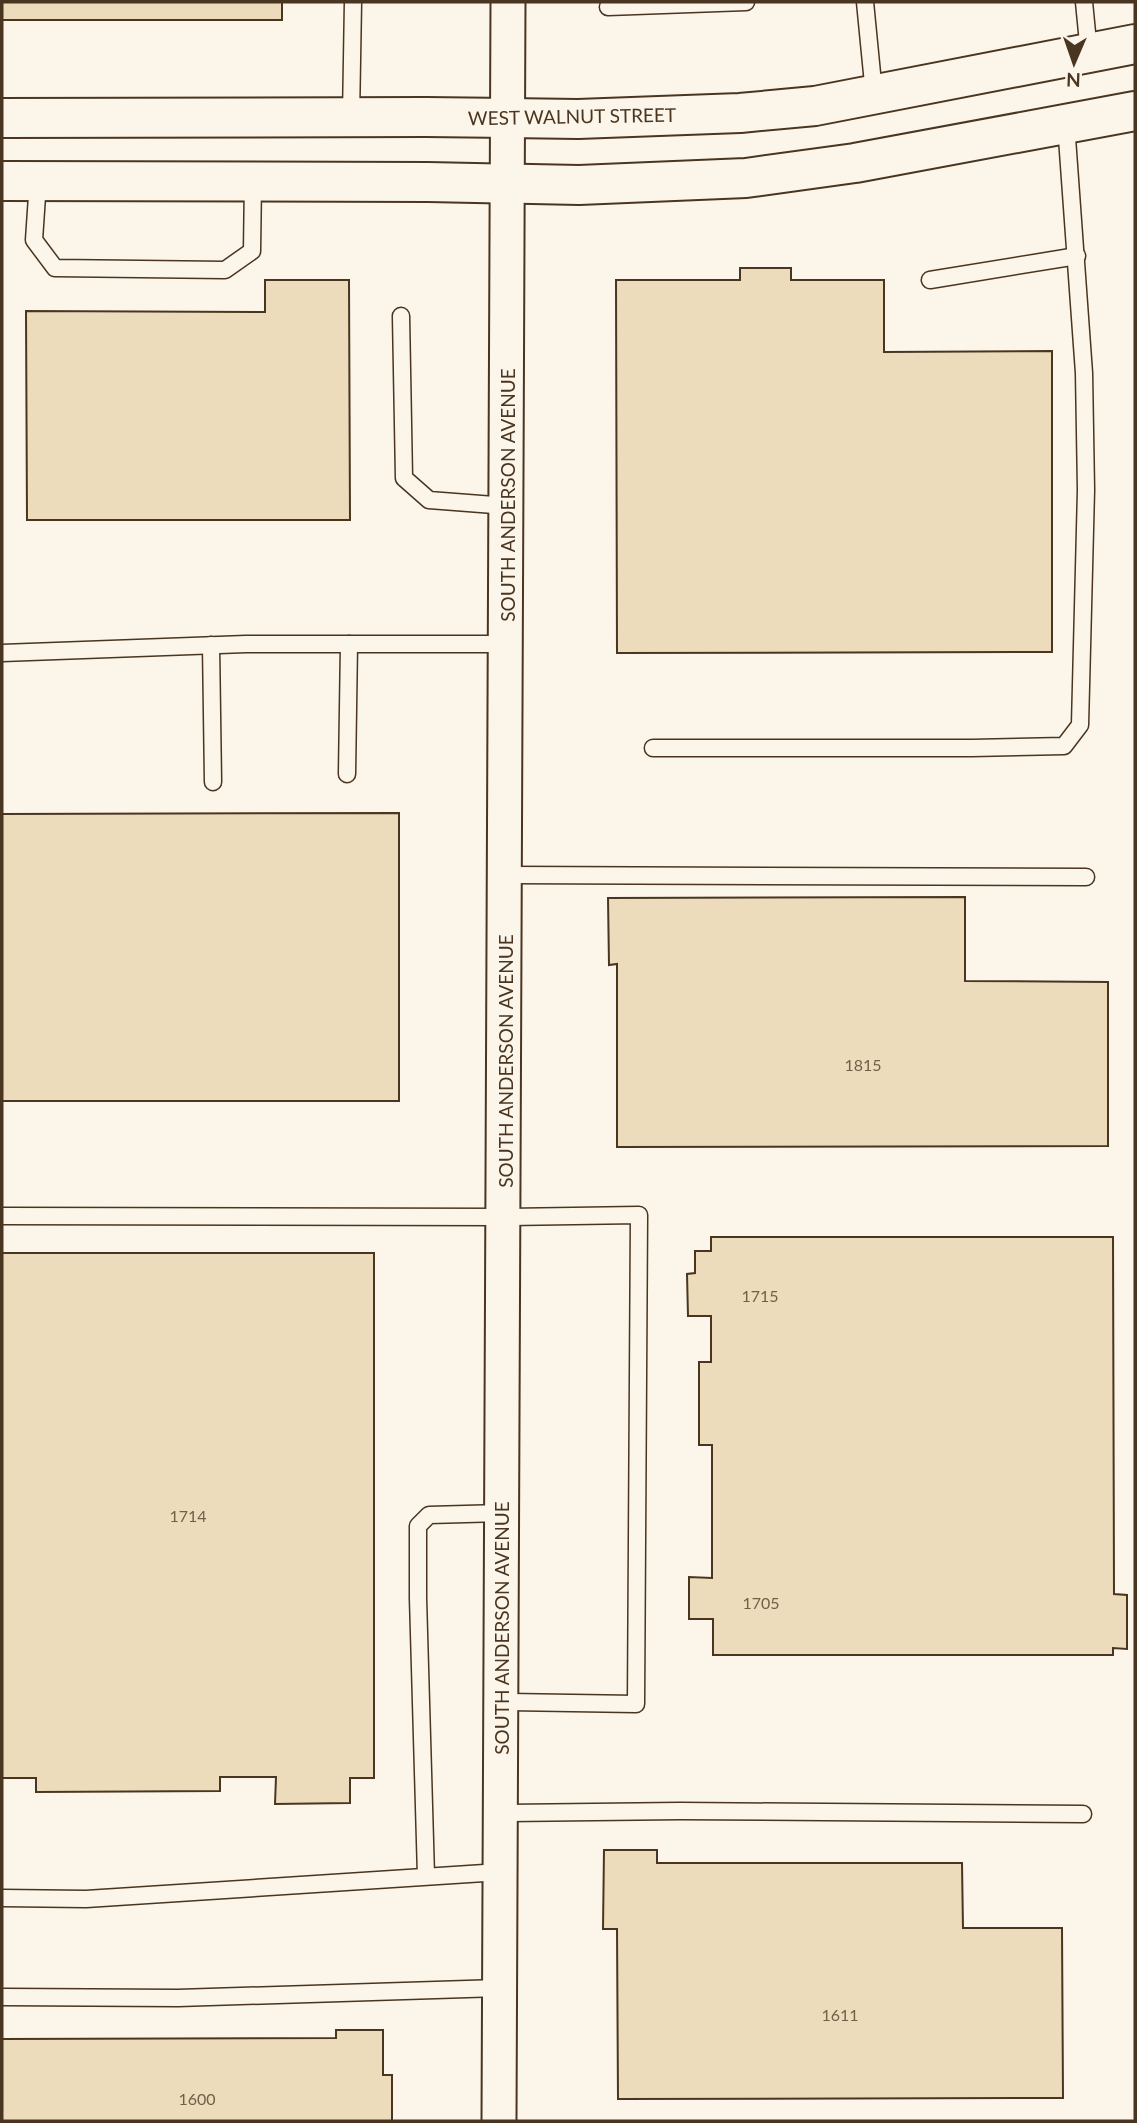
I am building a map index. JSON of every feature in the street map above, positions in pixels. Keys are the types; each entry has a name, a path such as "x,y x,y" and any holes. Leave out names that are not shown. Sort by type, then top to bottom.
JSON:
{"street":[{"name":"SOUTH ANDERSON AVENUE","path":"499,2121 508,2"},
{"name":"WEST WALNUT STREET","path":"2,118 578,119 740,113 815,106 1135,44"},
{"path":"20,181 579,185 746,178 855,163 1135,111"}],"lane":[{"path":"351,117 353,2"},
{"path":"608,7 746,2"},
{"path":"865,2 874,94"},
{"path":"1084,2 1089,53"},
{"path":"653,748 1064,746 1080,726 1086,490 1084,373 1066,124"},
{"path":"20,181 34,240 55,268 225,270 252,251 253,181"},
{"path":"930,280 1077,256"},
{"path":"401,316 404,478 429,500 507,506"},
{"path":"347,774 349,644"},
{"path":"2,653 211,645 506,644"},
{"path":"211,645 213,782"},
{"path":"505,875 1086,877"},
{"path":"2,1216 639,1215 636,1704 501,1702"},
{"path":"426,1876 418,1526 429,1515 502,1513"},
{"path":"500,1813 680,1811 1083,1814"},
{"path":"2,1898 86,1899 500,1872"},
{"path":"2,1997 178,1998 499,1988"}],"building":[{"path":"2,2 282,2 282,20 2,20"},
{"path":"740,268 791,268 791,280 884,280 884,352 1052,351 1052,652 617,653 616,280 740,280"},
{"path":"265,280 349,280 350,520 27,520 26,311 265,312"},
{"path":"399,813 399,1101 2,1101 2,814"},
{"path":"965,897 965,981 1108,982 1108,1146 617,1147 617,964 609,965 608,898"},
{"path":"711,1237 1113,1237 1114,1594 1127,1595 1127,1649 1113,1648 1113,1655 713,1655 713,1619 689,1619 689,1577 712,1578 712,1445 699,1445 699,1362 711,1362 711,1316 688,1316 687,1274 695,1273 695,1251 711,1251"},
{"path":"2,1253 374,1253 374,1778 350,1778 350,1803 275,1804 276,1777 220,1777 220,1791 36,1792 36,1778 2,1778"},
{"path":"604,1850 657,1850 657,1863 962,1863 963,1928 1062,1928 1063,2098 618,2099 617,1929 603,1929"},
{"path":"336,2030 383,2030 383,2075 392,2075 392,2121 2,2121 2,2039 336,2038"}]}
